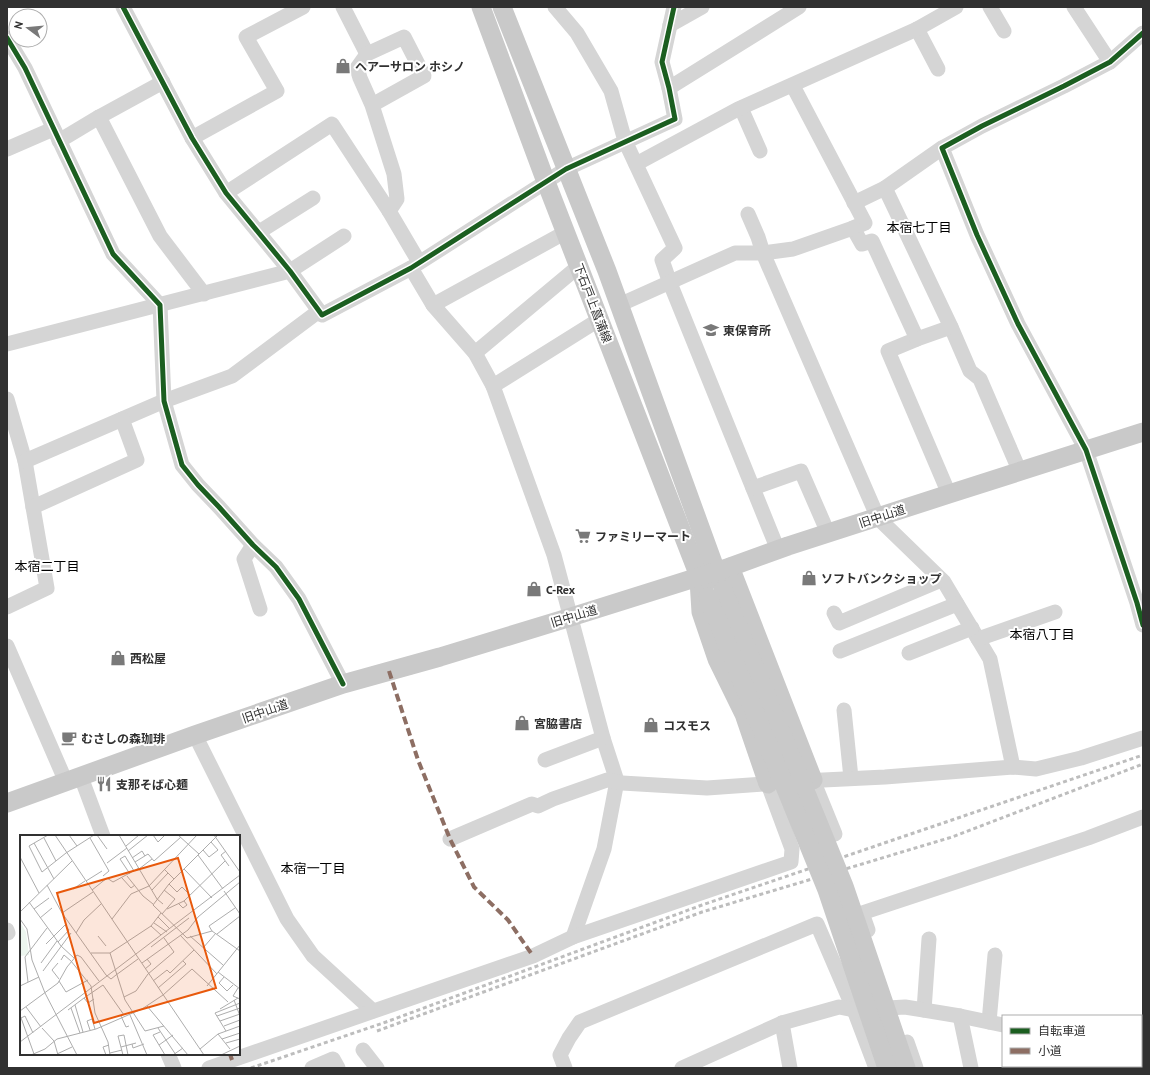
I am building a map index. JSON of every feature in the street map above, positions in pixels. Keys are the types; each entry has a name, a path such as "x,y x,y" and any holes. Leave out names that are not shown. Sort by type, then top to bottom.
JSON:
{"main road":[{"name":"下石戸上菖蒲線","path":"481,7 546,182 600,319 715,572"},
{"name":"下石戸上菖蒲線","path":"502,7 619,305 715,572 716,594"},
{"name":"旧中山道","path":"7,803 195,735 343,684 440,657 715,572 949,494 1143,432"},
{"path":"715,572 813,780"},
{"path":"715,572 702,612 717,659 744,714 768,784"},
{"path":"716,594 827,890 887,1068"},
{"path":"716,594 844,886 906,1068"}],"street":[{"path":"123,7 192,138 226,193 290,271 322,315 415,265 566,169 675,119 670,88 662,62 674,7"},
{"path":"192,138 277,91 246,37 304,7"},
{"path":"343,7 367,54"},
{"path":"670,25 702,7"},
{"path":"670,88 799,7"},
{"path":"636,164 741,108 917,29 956,7"},
{"path":"990,7 1004,32"},
{"path":"1074,7 1110,62"},
{"path":"562,9 612,91 625,141 675,248 662,260 778,550"},
{"path":"917,29 938,69"},
{"path":"854,203 885,188 942,148 982,126 1110,62 1143,33"},
{"path":"372,105 424,76 404,37 367,54 357,68 372,105 394,174 397,199 389,211"},
{"path":"7,38 25,68 113,254 160,305 164,401 182,465 198,485 253,545 276,567 298,599 343,684"},
{"path":"7,149 56,135 99,116 163,82"},
{"path":"619,305 735,253 763,253 793,249 865,223 792,86"},
{"path":"741,108 760,151"},
{"path":"99,116 160,236 204,294"},
{"path":"226,193 332,124 389,211 433,305 474,352 493,386 554,555 603,738 617,781 604,849 573,937"},
{"path":"942,148 977,235 1018,324 1086,450 1140,602 1143,625"},
{"path":"885,188 951,327 970,371 980,380 1020,472"},
{"path":"259,232 313,198"},
{"path":"748,214 763,253 878,518 941,580 990,659 1013,767"},
{"path":"853,228 862,244 872,241 918,339"},
{"path":"433,305 566,232"},
{"path":"7,344 290,271 344,236"},
{"path":"474,352 579,266"},
{"path":"25,461 164,401 232,376 319,311"},
{"path":"493,386 600,319"},
{"path":"949,494 888,351 951,327"},
{"path":"7,400 12,433 25,461 47,588 7,607"},
{"path":"33,507 137,460 122,419"},
{"path":"753,488 800,471 828,534"},
{"path":"253,545 244,559 260,609"},
{"path":"834,613 839,623 941,580"},
{"path":"840,651 957,604"},
{"path":"909,653 1055,612"},
{"path":"7,646 73,780 103,835"},
{"path":"844,710 851,778"},
{"path":"195,735 287,919 313,956 373,1011"},
{"path":"545,760 603,738"},
{"path":"450,839 532,804 538,806 553,799 607,780 622,783 707,788 1013,767 1036,769 1081,758 1143,738"},
{"path":"792,849 835,834 813,780"},
{"path":"209,1068 533,956 573,937 791,862 792,849 768,784"},
{"path":"916,1068 862,912 1088,838 1143,817"},
{"path":"565,1068 560,1055 580,1022 818,924 854,1010 876,1068"},
{"path":"924,1010 929,939"},
{"path":"682,1068 782,1022 839,1007 854,1010 905,1007 960,1016 996,1024 995,955"},
{"path":"960,1016 971,1068"},
{"path":"782,1022 790,1068"},
{"path":"363,1050 377,1068"},
{"path":"168,1055 174,1068"},
{"path":"312,1068 333,1059 338,1068"}],"railway":[{"path":"251,1068 386,1022 702,905 1143,755"},
{"path":"377,1031 702,912 952,837 1143,764"}],"marked path":[{"path":"389,671 418,760 450,839 474,887 508,920 533,956"},
{"path":"230,1055 232,1060"}],"cycle path":[{"path":"123,7 192,138 226,193 290,271 322,315 411,268 566,169 675,119 662,62 674,7"},
{"path":"1143,33 1110,62 982,126 942,148 977,235 1018,324 1086,450 1143,625"},
{"path":"7,38 25,68 113,254 160,305 164,401 182,465 198,485 253,545 276,567 299,599 343,684"}],"place":[{"name":"ヘアーサロン ホシノ","path":"343,66"},
{"name":"東保育所","path":"711,330"},
{"name":"ファミリーマート","path":"583,536"},
{"name":"ソフトバンクショップ","path":"809,578"},
{"name":"C-Rex","path":"534,589"},
{"name":"西松屋","path":"118,658"},
{"name":"宮脇書店","path":"522,723"},
{"name":"コスモス","path":"651,725"},
{"name":"むさしの森珈琲","path":"69,738"},
{"name":"支那そば心麺","path":"104,784"}],"district":[{"name":"本宿七丁目","path":"919,227"},
{"name":"本宿二丁目","path":"47,566"},
{"name":"本宿八丁目","path":"1042,634"},
{"name":"本宿一丁目","path":"313,868"}]}
